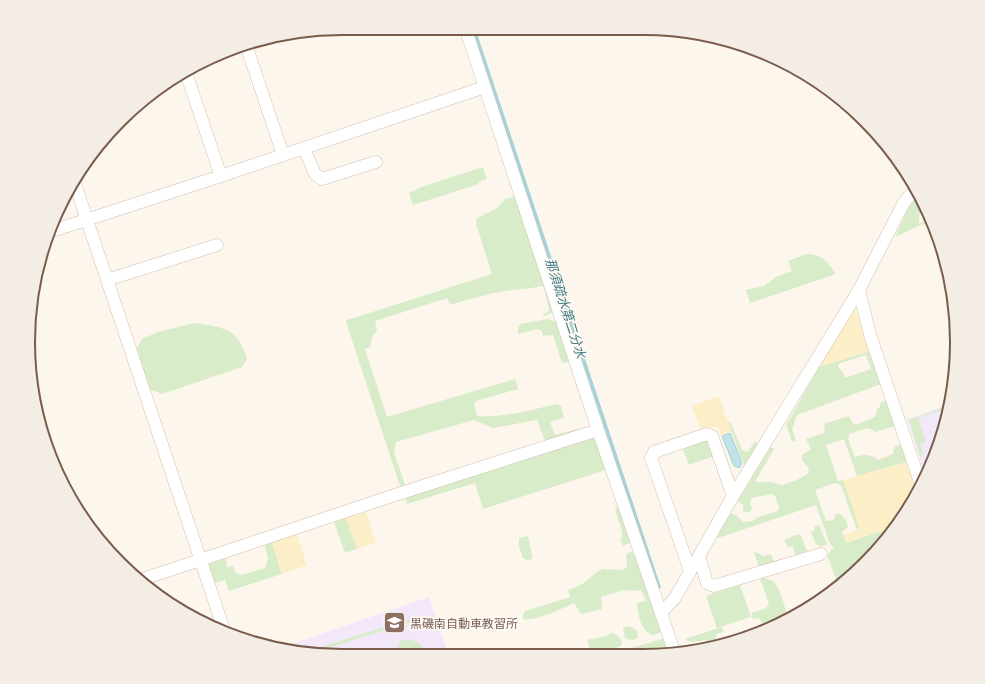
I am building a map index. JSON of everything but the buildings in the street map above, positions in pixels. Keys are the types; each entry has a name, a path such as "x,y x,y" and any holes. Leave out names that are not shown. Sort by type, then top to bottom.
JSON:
{"street":[{"path":"468,35 598,430 673,647"},
{"path":"248,50 283,155"},
{"path":"187,77 221,176"},
{"path":"56,230 485,87"},
{"path":"304,148 315,174 322,179 376,162"},
{"path":"77,187 222,625"},
{"path":"661,612 675,598 733,496 859,290 896,218 912,194"},
{"path":"108,280 217,245"},
{"path":"859,290 870,335 918,477"},
{"path":"146,578 398,494 598,430"},
{"path":"690,571 651,458 654,452 707,434 712,436 733,496"},
{"path":"698,556 707,583 714,586 821,554"}],"shaded area":[{"path":"943,407 934,441 923,467 907,419"},
{"name":"黒磯南自動車教習所","path":"429,597 446,649 342,649 291,644"}],"green space":[{"path":"483,167 487,179 478,182 479,184 413,205 409,193 421,187"},
{"path":"515,196 553,309 552,313 544,316 543,314 548,312 549,309 544,287 542,286 505,291 451,305 447,298 375,321 377,331 372,337 370,347 365,349 387,417 515,379 518,389 476,401 474,404 477,416 507,415 557,404 561,406 564,418 550,422 555,435 590,426 579,395 581,395 592,426 546,443 537,420 493,428 474,420 396,442 394,453 406,487 401,489 346,322 347,320 492,274 476,224 477,218 497,208 505,199"},
{"path":"915,200 921,212 919,224 925,221 926,223 895,237 909,207"},
{"path":"806,254 821,257 836,274 750,303 746,290 764,286 776,277 792,271 788,261"},
{"path":"547,319 557,322 579,388 577,389 569,362 562,363 553,335 543,336 542,331 538,329 518,334 520,324"},
{"path":"195,323 222,328 234,335 244,349 247,359 242,367 162,394 149,389 137,348 142,339 158,332"},
{"path":"870,351 881,384 797,415 792,429 796,441 792,442 786,424 819,367","holes":["866,355 871,369 845,378 838,364"]},
{"path":"881,402 887,402 895,426 875,432 867,428 849,434 848,439 855,457 867,455 878,460 893,454 895,446 901,445 907,462 857,476 844,439 826,445 838,481 843,480 860,529 857,530 841,485 835,483 815,490 826,521 834,520 835,514 840,514 846,520 848,527 842,532 846,543 883,530 884,533 860,559 837,580 827,555 834,547 830,544 816,505 718,538 716,537 731,513 743,522 753,521 758,517 778,511 779,507 775,496 771,494 752,498 750,502 752,509 749,513 743,511 743,505 738,501 771,447 774,449 755,482 771,482 782,485 797,480 809,473 808,467 802,460 802,455 811,449 806,439 824,433 824,424 849,416 855,425 875,417"},
{"path":"943,408 942,410 918,418 926,442 920,444 924,455 920,456 909,420"},
{"path":"728,422 730,422 742,449 745,452 748,451 755,442 758,444 744,465"},
{"path":"590,436 596,438 606,470 483,509 475,483 407,504 405,496"},
{"path":"706,440 709,443 714,456 689,465 683,449"},
{"path":"619,506 630,540 629,543 623,546 620,538 622,537 622,532 615,509"},
{"path":"346,518 357,549 345,553 334,522"},
{"path":"819,525 827,544 821,547 816,544 811,532 815,530 814,527"},
{"path":"795,535 801,535 807,551 795,555 793,546 788,547 784,540"},
{"path":"527,536 529,539 532,559 527,560 523,558 519,546 519,538"},
{"path":"271,540 282,574 229,591 225,580 212,584 205,562 225,557 227,567 233,566 236,573 241,575 265,568 268,558 264,543"},
{"path":"632,552 636,558 661,632 651,635 642,625 637,603 646,601 641,590 624,590 601,597 602,609 581,614 574,603 542,617 523,619 525,611 570,597 568,590 581,585 603,569 620,570 627,568 626,556 627,553"},
{"path":"754,552 763,556 771,554 774,562 759,567"},
{"path":"764,577 776,584 786,613 763,625 759,618 753,619 751,613 766,608 769,603 760,579"},
{"path":"740,585 751,617 717,628 706,596"},
{"path":"410,619 411,622 327,648 319,648"},
{"path":"628,626 636,630 638,636 636,639 630,640 625,638 623,629 624,627"},
{"path":"722,627 724,632 717,634 715,638 716,640 707,642 706,640 692,642 685,639"},
{"path":"611,633 616,635 622,642 621,646 611,649 590,649 587,640 607,636"},
{"path":"404,639 412,640 421,645 424,649 398,649 400,642"},
{"path":"662,639 665,640 667,648 643,649 628,649"}],"sand":[{"path":"855,308 870,351 819,367 853,309"},
{"path":"719,396 731,431 720,435 717,426 701,431 692,406"},
{"path":"907,462 915,485 887,529 846,542 843,535 860,529 843,480"},
{"path":"366,512 376,543 357,549 346,518"},
{"path":"296,532 307,565 282,574 271,540"}],"water":[{"path":"730,433 741,460 741,466 739,468 734,466 722,436"}],"waterway":[{"name":"那須疏水第二分水","path":"476,35 659,587"}],"place":[{"name":"黒磯南自動車教習所","path":"395,623"}]}
